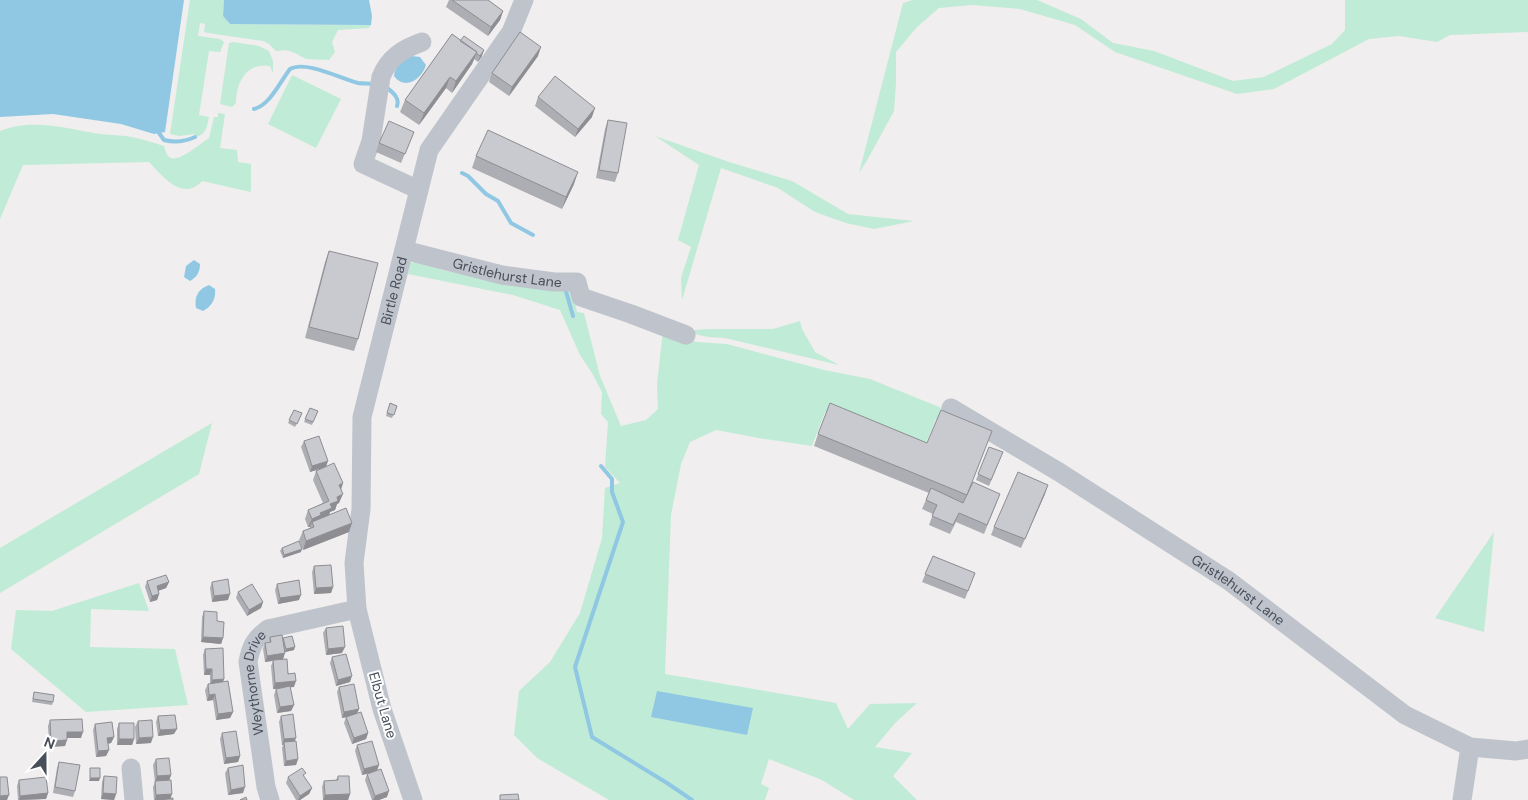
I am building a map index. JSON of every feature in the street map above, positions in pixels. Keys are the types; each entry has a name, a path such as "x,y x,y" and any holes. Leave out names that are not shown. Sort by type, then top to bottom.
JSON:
{"street":[{"name":"Birtle Road","path":"357,609 354,563 361,509 362,417 429,150 511,32 524,0"},
{"path":"419,190 363,164 371,140 380,86 387,65 397,54 422,42"},
{"name":"Gristlehurst Lane","path":"404,250 502,275 577,282 581,297 686,335"},
{"name":"Gristlehurst Lane","path":"951,408 1059,472 1229,580 1406,715 1470,747 1516,751 1528,749"},
{"name":"Weythorne Drive","path":"270,800 266,787 248,662 250,651 257,638 268,629 357,609"},
{"name":"Elbut Lane","path":"357,609 382,709 414,800"},
{"path":"1462,800 1470,747"},
{"path":"131,768 134,800"}],"green space":[{"path":"190,0 224,0 223,16 230,24 371,25 369,28 338,30 332,42 335,52 329,60 306,59 286,50 276,51 263,41 204,32 205,24 200,23 198,36 220,39 224,42 220,52 209,51 199,115 209,117 206,130 196,137 194,134 180,136 170,134"},
{"path":"913,0 1037,0 1081,19 1113,43 1154,51 1233,81 1264,77 1332,44 1345,30 1345,0 1528,0 1528,32 1450,35 1437,42 1399,36 1369,39 1274,89 1237,94 1115,52 1075,25 1020,9 972,5 939,8 917,27 896,52 894,111 859,173 903,3"},
{"path":"229,43 259,46 269,51 273,61 273,73 270,66 255,67 249,70 241,81 236,103 232,107 220,104"},
{"path":"292,75 341,99 316,148 268,124"},
{"path":"218,113 225,114 220,148 237,150 238,162 251,164 251,192 202,181 195,187 181,188 167,180 149,162 23,165 0,219 0,131 24,125 49,125 99,134 126,136 164,146 169,157 178,158 209,138 214,117 218,117"},
{"path":"655,136 729,162 792,181 848,214 914,221 874,229 846,223 815,212 778,188 721,168 682,300 681,278 691,247 678,240 699,165"},
{"path":"416,262 446,271 572,288 577,312 584,313 600,376 621,426 646,420 658,409 657,384 663,330 697,342 727,344 824,370 870,379 949,411 988,441 936,419 922,453 825,412 812,446 716,430 690,442 681,464 671,515 665,674 836,703 848,729 870,704 917,703 895,723 875,747 912,753 893,776 917,800 854,800 822,780 769,759 761,784 769,788 765,800 609,800 537,758 514,735 519,691 550,662 580,613 602,538 605,488 620,483 605,467 608,422 601,414 602,392 580,355 560,310 513,295 408,274 410,263"},
{"path":"800,321 802,329 815,352 839,365 725,338 708,337 681,331 773,329"},
{"path":"212,423 199,474 0,593 0,548"},
{"path":"1494,532 1484,632 1435,618"},
{"path":"139,583 149,611 91,609 90,647 175,649 188,705 86,712 11,649 16,610 52,611"}],"water":[{"path":"0,0 184,0 165,132 154,134 121,124 53,114 0,117"},
{"path":"224,0 369,0 372,16 371,25 230,24 223,16"},
{"path":"412,56 420,57 426,65 417,79 403,83 394,76 396,69"},
{"path":"194,260 200,264 198,274 190,281 184,277 186,266"},
{"path":"209,285 215,289 215,296 209,307 203,311 196,308 196,297 202,289"},
{"path":"657,691 753,708 747,735 651,717"}],"building":[{"path":"452,0 488,0 503,11 491,27"},
{"path":"520,32 541,47 512,87 492,73"},
{"path":"452,34 477,52 456,81 450,77 424,113 405,100"},
{"path":"464,36 484,50 480,56 460,41"},
{"path":"555,76 595,108 578,129 538,97"},
{"path":"608,120 627,123 618,173 599,170"},
{"path":"389,121 414,132 405,154 379,143"},
{"path":"488,130 578,172 566,197 476,156"},
{"path":"329,251 378,263 358,339 309,327"},
{"path":"390,403 397,406 394,415 387,413"},
{"path":"830,403 927,443 941,410 992,431 967,495 818,434"},
{"path":"310,408 318,411 313,422 305,419"},
{"path":"294,410 302,413 297,424 289,420"},
{"path":"319,436 328,461 312,466 304,441"},
{"path":"989,447 1003,452 991,480 978,474"},
{"path":"334,463 343,483 339,485 343,494 337,497 338,501 330,504 332,508 312,519 308,510 329,501 316,471"},
{"path":"1018,472 1048,485 1025,539 994,527"},
{"path":"973,482 1000,494 987,525 959,513 953,525 932,516 937,505 926,500 931,488 963,503"},
{"path":"346,508 352,523 306,541 303,531 314,527 312,522"},
{"path":"299,541 302,549 284,555 282,548"},
{"path":"933,556 975,573 968,591 925,574"},
{"path":"331,565 333,587 316,588 314,566"},
{"path":"166,575 169,582 157,586 159,594 152,596 147,581"},
{"path":"228,579 230,594 214,596 212,582"},
{"path":"299,580 301,595 280,598 277,584"},
{"path":"252,584 263,602 249,610 238,592"},
{"path":"204,611 217,612 217,621 224,622 223,638 203,637"},
{"path":"343,626 345,647 328,649 326,628"},
{"path":"282,635 285,653 267,656 265,643 271,642 270,637"},
{"path":"292,636 295,647 286,649 283,638"},
{"path":"223,648 224,679 212,680 212,669 206,669 205,649"},
{"path":"346,654 352,676 338,680 332,657"},
{"path":"287,659 288,674 295,673 296,681 275,683 273,660"},
{"path":"228,681 233,712 218,714 215,694 209,695 208,684"},
{"path":"354,684 359,709 344,712 339,687"},
{"path":"290,686 294,705 280,707 276,689"},
{"path":"34,692 54,695 53,702 33,699"},
{"path":"361,712 368,733 354,738 346,717"},
{"path":"293,714 296,738 284,739 281,716"},
{"path":"175,715 177,729 160,730 158,716"},
{"path":"82,719 83,732 67,732 67,740 51,741 50,720"},
{"path":"152,720 153,737 139,738 138,721"},
{"path":"112,722 114,737 107,738 109,750 98,751 95,724"},
{"path":"119,723 134,723 134,739 119,739"},
{"path":"236,731 240,756 226,758 222,733"},
{"path":"296,741 298,759 286,761 284,742"},
{"path":"372,741 379,765 364,769 357,745"},
{"path":"169,758 171,775 157,776 156,759"},
{"path":"59,762 80,765 75,791 55,787"},
{"path":"243,765 245,787 231,790 228,768"},
{"path":"90,768 100,768 100,778 90,778"},
{"path":"302,768 306,773 303,775 312,788 300,796 288,777"},
{"path":"381,769 389,791 375,796 367,774"},
{"path":"104,776 117,777 116,794 103,793"},
{"path":"338,776 349,776 350,794 325,795 324,781 338,780"},
{"path":"0,777 7,777 9,795 0,796"},
{"path":"46,777 48,793 20,796 19,780"},
{"path":"171,780 172,794 156,795 155,781"},
{"path":"518,794 519,800 500,800 500,795"}],"waterway":[{"path":"254,109 260,107 270,98 290,69 297,67 314,68 358,83 374,84"},
{"path":"386,87 396,97 397,106"},
{"path":"159,133 164,140 172,142 195,137"},
{"path":"462,173 468,176 486,194 498,201 511,223 533,235"},
{"path":"565,288 573,316"},
{"path":"601,466 612,479 612,492 623,522 575,667 592,737 692,800"}]}
